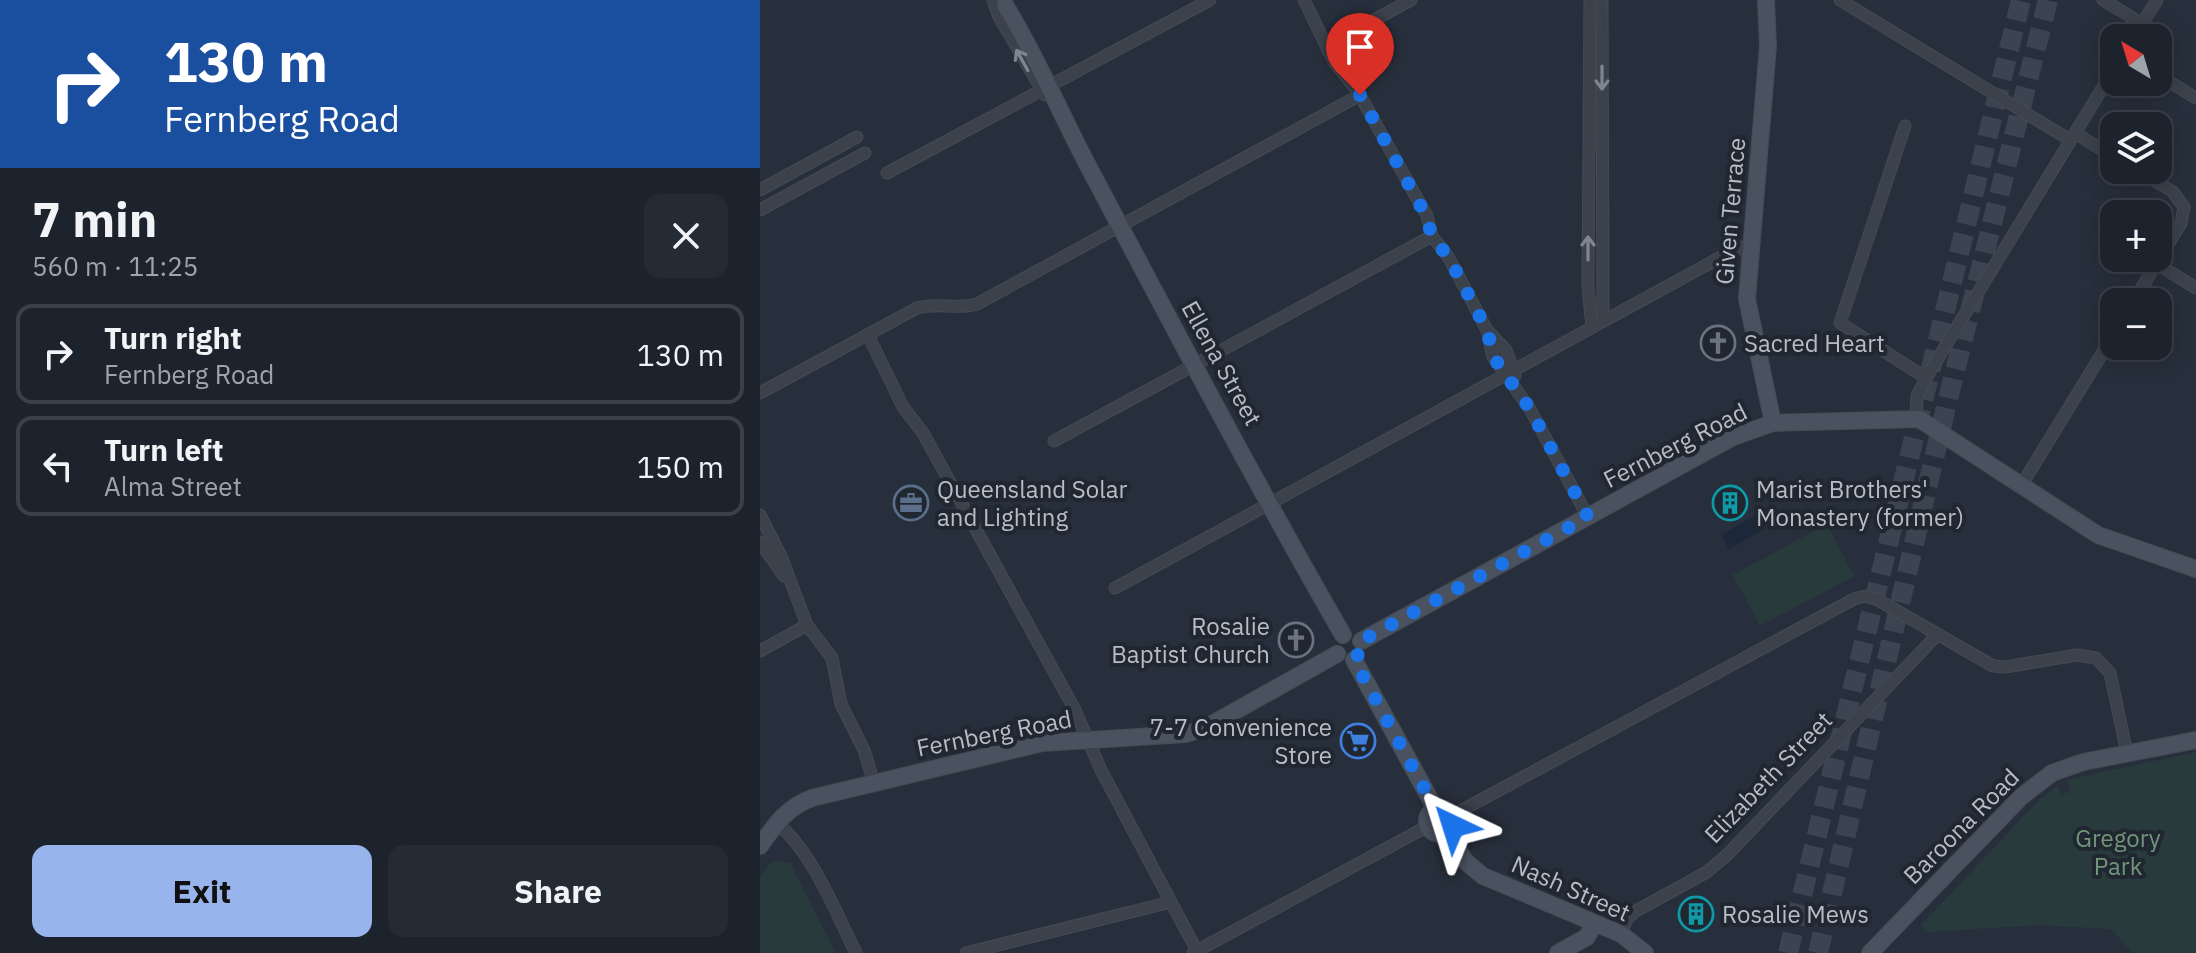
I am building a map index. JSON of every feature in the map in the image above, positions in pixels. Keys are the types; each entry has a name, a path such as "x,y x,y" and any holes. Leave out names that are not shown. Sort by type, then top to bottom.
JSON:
{"street":[{"path":"887,173 1210,0"},
{"path":"1304,0 1331,50 1352,71 1360,95 1425,214 1432,236 1449,258 1487,330 1506,350 1510,372 1525,393 1530,409 1588,517"},
{"path":"1590,0 1588,287 1598,323"},
{"path":"1598,323 1602,0"},
{"name":"Given Terrace","path":"1766,0 1768,46 1747,299 1773,423"},
{"path":"1840,0 2100,150"},
{"path":"2103,0 2141,23 2155,2"},
{"name":"Ellena Street","path":"1000,1 1343,635"},
{"path":"1331,50 1344,36 1408,1"},
{"path":"2172,83 2196,98"},
{"path":"2100,92 1926,378 1917,396 1916,418 2098,535 2196,569"},
{"path":"760,393 917,308 977,304 1360,95"},
{"path":"1905,126 1840,323 1926,378"},
{"path":"760,190 857,137"},
{"path":"760,210 865,153"},
{"path":"2160,184 2172,191 2184,207 2181,223 2172,238"},
{"path":"1054,441 1432,236"},
{"path":"1115,588 1598,323 1732,251 1752,244"},
{"path":"2170,272 2196,288"},
{"path":"868,335 886,376 907,413 923,433 1075,710 1101,770 1195,952 1428,826"},
{"path":"2021,486 2100,357"},
{"name":"Fernberg Road","path":"1361,641 1733,437 1773,423 1916,418"},
{"path":"760,515 795,589 807,625 832,658 838,697 864,750 874,783"},
{"path":"760,542 795,589"},
{"path":"1453,815 1860,597 1878,600 1993,666 2005,667 2077,655 2096,658 2110,673 2127,753"},
{"path":"760,651 807,625"},
{"name":"Elizabeth Street","path":"1621,934 1627,919 1636,911 1707,872 1728,854 1938,634"},
{"path":"1343,635 1355,635 1361,641 1362,649 1354,660 1346,661 1337,654 1337,641 1343,635"},
{"name":"Fernberg Road","path":"760,846 777,823 800,802 1042,743 1186,734 1205,728 1337,654"},
{"path":"1354,660 1435,808"},
{"name":"Baroona Road","path":"1872,952 2032,787 2052,773 2072,765 2196,740"},
{"path":"1435,808 1447,809 1453,815 1453,826 1447,832 1434,833 1428,826 1429,814 1435,808"},
{"path":"777,823 803,852 856,953"},
{"name":"Nash Street","path":"1447,832 1466,862 1483,876 1621,934 1645,953"},
{"path":"966,953 1171,902"},
{"path":"1558,953 1587,937 1594,923"}],"green space":[{"path":"1827,524 1854,576 1760,626 1733,575"},
{"name":"Gregory Park","path":"2196,752 2196,953 2133,953 2111,929 2038,925 1928,932 1921,925 2040,799 2058,786 2061,794 2070,792 2067,781 2075,778"},
{"path":"772,861 790,863 836,953 760,953 760,876"}],"water":[{"path":"1756,515 1764,529 1729,549 1721,535"}],"tunnel":[{"path":"1788,953 2021,0"},
{"path":"1818,953 1947,403 2048,0"}],"place":[{"name":"Sacred Heart","path":"1718,343"},
{"name":"Queensland Solar and Lighting","path":"911,503"},
{"name":"Marist Brothers' Monastery (former)","path":"1730,503"},
{"name":"Rosalie Baptist Church","path":"1296,640"},
{"name":"7-7 Convenience Store","path":"1358,741"},
{"name":"Rosalie Mews","path":"1696,914"}],"route":[{"path":"1360,95 1425,214 1432,236 1449,258 1487,330 1494,358 1519,398 1530,409 1588,517 1361,641 1361,654 1354,660 1435,808 1443,807 1450,811 1453,826"}]}
